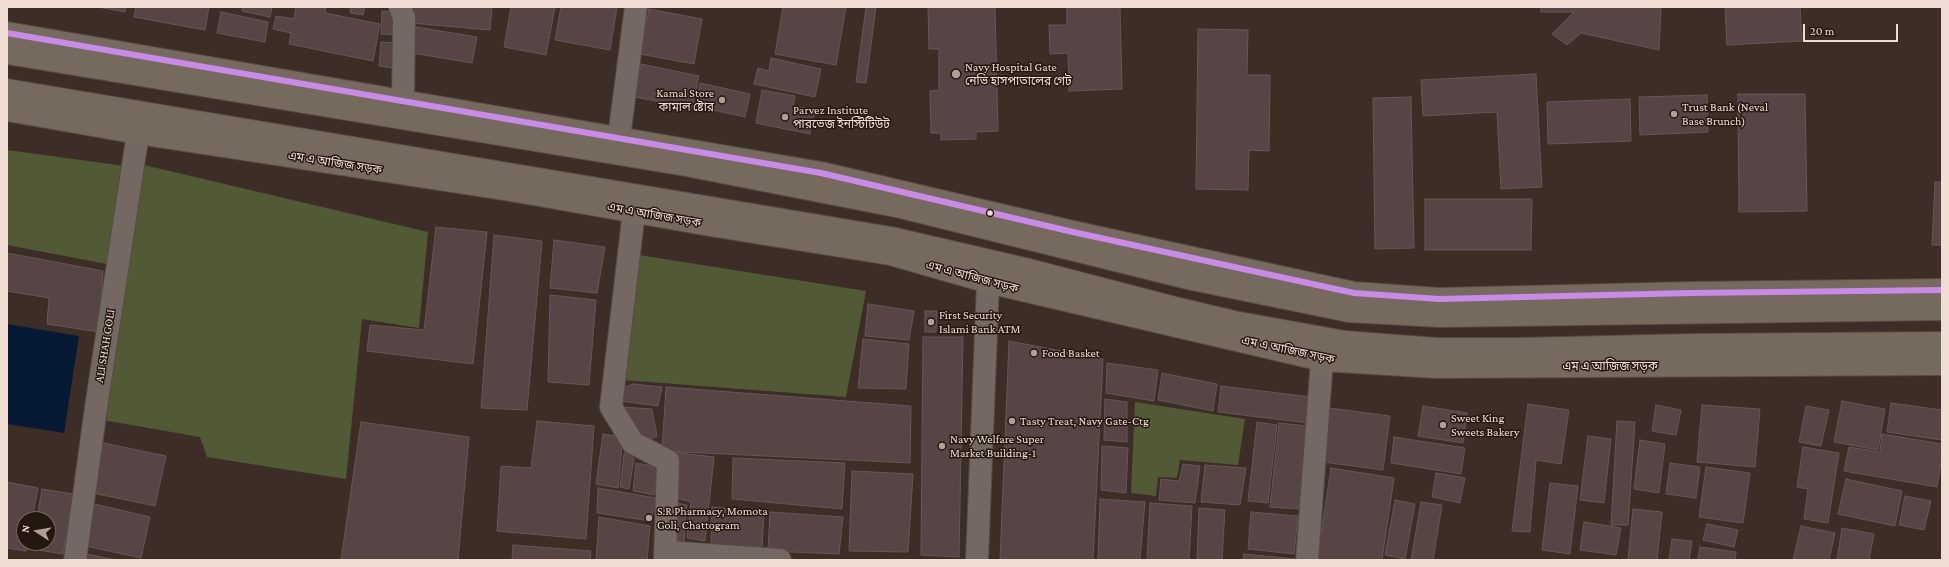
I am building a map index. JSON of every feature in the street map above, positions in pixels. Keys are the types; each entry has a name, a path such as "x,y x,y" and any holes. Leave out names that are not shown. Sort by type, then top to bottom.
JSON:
{"highway":[{"path":"7,53 686,165 901,207 1192,279 1349,311 1440,316 1942,309"},
{"path":"7,90 891,238 1028,270 1179,309 1345,342 1436,349 1942,343"}],"main road":[{"path":"7,33 403,102 619,137 821,173 1073,232 1354,292 1439,299 1691,293 1942,290"},
{"name":"এম এ আজিজ সড়ক","path":"7,110 138,133 510,190 710,225 890,254 988,282 1322,360 1436,367 1942,364"}],"street":[{"path":"400,7 404,18 403,102"},
{"path":"619,137 636,7"},
{"name":"ALI SHAH GOLI","path":"75,560 96,401 138,133"},
{"path":"634,211 611,407 633,443 668,461 666,556 780,560"},
{"path":"977,560 988,282"},
{"path":"1307,560 1322,360"}],"green space":[{"path":"7,150 125,166 107,264 7,245"},
{"path":"144,165 428,232 419,328 362,319 346,479 207,457 200,437 103,420"},
{"path":"639,255 866,291 846,397 623,380"},
{"path":"1135,402 1245,419 1238,465 1180,460 1177,478 1158,477 1156,496 1131,493"}],"water":[{"path":"7,324 79,336 64,433 7,424"}],"building":[{"path":"98,7 126,7 125,12"},
{"path":"136,7 209,7 205,30 134,17"},
{"path":"243,7 272,7 270,17 242,11"},
{"path":"296,7 326,7 325,13 380,24 373,61 289,44 291,33 273,29 276,16 294,19"},
{"path":"351,7 365,7 363,15 350,13"},
{"path":"412,7 492,7 490,30 411,23"},
{"path":"511,7 555,7 546,55 504,47"},
{"path":"561,7 617,7 610,50 555,40"},
{"path":"783,7 846,7 836,65 775,54"},
{"path":"866,7 876,7 866,83 856,82"},
{"path":"928,7 995,7 998,131 976,132 976,139 941,140 941,133 931,133 930,91 939,90 939,49 929,49"},
{"path":"1067,7 1120,7 1122,89 1069,91 1068,53 1050,54 1049,25 1067,25"},
{"path":"1541,7 1661,7 1659,50 1581,33 1567,45 1552,34 1574,12 1541,12"},
{"path":"1725,7 1800,7 1802,41 1727,45"},
{"path":"649,9 702,19 694,64 640,54"},
{"path":"382,11 396,12 395,35 381,34"},
{"path":"221,12 268,22 265,42 217,33"},
{"path":"410,26 477,37 472,63 406,52"},
{"path":"1198,29 1248,30 1247,75 1270,75 1269,151 1249,150 1248,190 1196,189"},
{"path":"381,42 395,43 393,68 379,66"},
{"path":"771,58 821,69 815,97 754,84 758,68 769,71"},
{"path":"641,64 699,76 692,108 635,97"},
{"path":"1536,74 1542,187 1501,189 1497,112 1423,116 1421,80"},
{"name":"Kamal Store কামাল ষ্টোর","path":"700,83 750,94 745,117 695,106"},
{"name":"Parvez Institute পারভেজ ইনস্টিটিউট","path":"762,90 795,96 793,106 815,110 810,134 756,123"},
{"path":"1738,94 1805,94 1807,211 1739,212"},
{"name":"Trust Bank (Neval Base Brunch)","path":"1707,95 1708,132 1640,135 1639,97"},
{"path":"1411,97 1414,248 1375,249 1373,98"},
{"path":"1630,99 1631,141 1548,144 1547,102"},
{"path":"1935,182 1942,182 1942,245 1932,245"},
{"path":"1425,199 1532,199 1531,250 1425,250"},
{"path":"436,227 487,232 473,364 367,351 370,325 424,330"},
{"path":"494,235 542,241 527,410 481,408"},
{"path":"554,240 605,247 597,293 550,288"},
{"path":"7,253 103,271 99,332 47,324 49,298 7,291"},
{"path":"550,295 596,300 589,385 548,382"},
{"path":"868,304 914,311 909,340 865,336"},
{"name":"First Security Islami Bank ATM","path":"925,311 937,311 936,332 925,332"},
{"name":"Navy Welfare Super Market Building-1","path":"923,337 963,337 959,557 921,555"},
{"path":"863,339 909,344 906,389 858,388"},
{"path":"1009,341 1103,359 1093,560 1000,560"},
{"path":"1107,363 1158,370 1154,401 1106,393"},
{"path":"1162,373 1217,384 1213,411 1158,400"},
{"path":"633,384 662,387 658,406 620,401 620,389"},
{"path":"1221,386 1311,397 1308,423 1218,412"},
{"path":"666,387 911,406 910,463 662,451"},
{"path":"1105,399 1127,402 1127,442 1104,440"},
{"path":"1842,401 1885,409 1878,450 1834,442"},
{"path":"1891,403 1942,410 1942,440 1887,432"},
{"path":"1528,404 1569,410 1561,464 1536,460 1530,532 1512,531"},
{"path":"1656,405 1681,410 1676,435 1652,431"},
{"path":"1702,405 1760,409 1755,467 1697,462"},
{"name":"Sweet King Sweets Bakery","path":"1423,406 1467,413 1463,443 1418,436"},
{"path":"1806,406 1829,410 1821,446 1799,442"},
{"path":"620,407 652,409 657,436 643,444"},
{"path":"1322,407 1390,416 1383,470 1315,461"},
{"path":"537,421 594,426 586,539 497,531 501,466 531,468"},
{"path":"1617,421 1635,422 1628,525 1611,525"},
{"path":"361,422 469,437 458,560 341,560"},
{"path":"1257,422 1277,425 1268,503 1248,501"},
{"path":"1279,423 1307,426 1299,509 1270,507"},
{"path":"603,434 623,437 618,488 596,484"},
{"path":"1882,434 1942,444 1942,458 1937,487 1844,471 1849,447 1880,452"},
{"path":"1588,436 1611,439 1604,503 1580,500"},
{"path":"1394,437 1465,448 1461,474 1391,463"},
{"path":"1640,440 1665,444 1659,493 1634,489"},
{"path":"99,442 166,456 155,506 88,492"},
{"path":"1102,446 1128,448 1126,493 1101,490"},
{"path":"625,447 634,459 629,489 620,487"},
{"path":"1803,447 1839,453 1828,523 1804,519 1808,489 1797,487"},
{"path":"672,452 714,457 705,541 687,538 691,502 673,497"},
{"path":"733,458 845,463 842,509 732,499"},
{"path":"636,463 657,467 654,495 633,491"},
{"path":"1670,463 1700,467 1696,498 1666,494"},
{"path":"1183,464 1200,466 1195,503 1159,500 1161,479 1179,481"},
{"path":"1205,465 1246,468 1240,505 1201,502"},
{"path":"1706,467 1750,473 1743,523 1699,517"},
{"path":"1331,468 1394,478 1382,560 1317,560"},
{"path":"852,471 913,474 908,552 849,551"},
{"path":"1436,473 1465,478 1460,503 1432,497"},
{"path":"1846,479 1902,491 1895,526 1838,514"},
{"path":"7,482 38,488 34,511 16,511 16,549 7,548"},
{"path":"1550,483 1578,486 1570,554 1542,550"},
{"path":"598,488 656,498 651,521 597,513"},
{"path":"42,489 73,494 63,554 44,551 56,551 56,511 38,511"},
{"path":"1905,496 1931,501 1924,530 1899,525"},
{"path":"1100,499 1145,502 1140,560 1098,560"},
{"path":"1395,500 1415,504 1405,559 1385,555"},
{"path":"671,502 687,505 684,542 671,540"},
{"path":"1421,502 1442,505 1433,560 1411,560"},
{"path":"90,503 150,517 141,558 81,545"},
{"path":"1150,503 1192,506 1189,560 1147,560"},
{"path":"712,507 764,512 762,548 711,544"},
{"path":"1199,508 1225,510 1222,560 1197,560"},
{"path":"1633,509 1662,512 1657,560 1628,560"},
{"path":"770,512 843,517 839,554 768,551"},
{"path":"1251,512 1298,516 1294,554 1248,549"},
{"path":"599,517 650,526 647,560 596,560"},
{"path":"1584,522 1621,528 1616,555 1580,550"},
{"path":"1707,524 1738,530 1734,547 1703,540"},
{"path":"1801,526 1835,533 1829,560 1793,560"},
{"path":"1842,528 1874,534 1869,560 1837,560"},
{"path":"1672,539 1692,541 1689,560 1669,560"},
{"path":"513,545 591,551 590,560 512,560"},
{"path":"1700,547 1736,552 1735,560 1698,560"},
{"path":"82,553 116,560 81,560"},
{"path":"1244,554 1296,559 1243,560"}],"transit line":[{"path":"7,33 821,173 1073,232 1354,293 1439,299 1691,293 1942,290"}],"place":[{"name":"Navy Hospital Gate নেভি হাসপাতালের গেট","path":"956,74"},
{"name":"Kamal Store কামাল ষ্টোর","path":"722,100"},
{"name":"Trust Bank (Neval Base Brunch)","path":"1674,114"},
{"name":"Parvez Institute পারভেজ ইনস্টিটিউট","path":"785,117"},
{"name":"First Security Islami Bank ATM","path":"931,322"},
{"name":"Food Basket","path":"1034,353"},
{"name":"Tasty Treat, Navy Gate-Ctg","path":"1012,421"},
{"name":"Sweet King Sweets Bakery","path":"1443,425"},
{"name":"Navy Welfare Super Market Building-1","path":"942,446"},
{"name":"S.R Pharmacy, Momota Goli, Chattogram","path":"649,518"}]}
